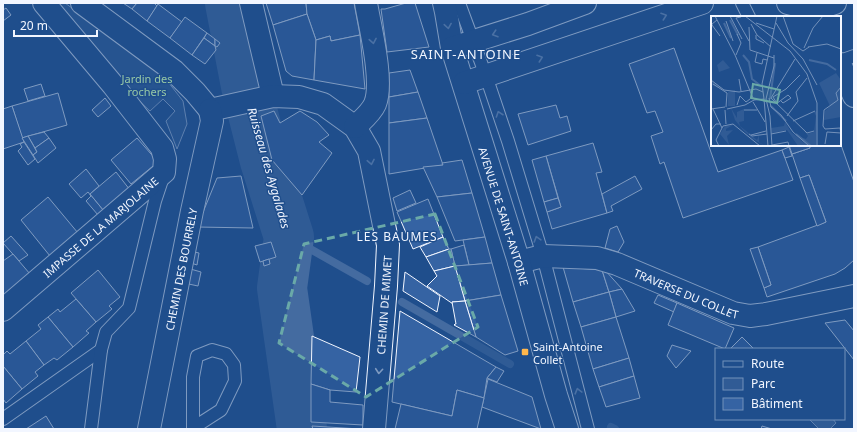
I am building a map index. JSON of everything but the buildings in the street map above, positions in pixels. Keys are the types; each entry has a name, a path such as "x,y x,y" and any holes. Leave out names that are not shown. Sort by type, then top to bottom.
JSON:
{"street":[{"name":"IMPASSE DE LA MARJOLAINE","path":"3,310 164,172 165,159 162,148 113,85 44,3"},
{"path":"82,3 174,71 195,92 217,108 265,97 299,97 323,104 355,127 365,118 375,105 378,92 377,65 366,3"},
{"path":"251,3 265,97"},
{"name":"AVENUE DE SAINT-ANTOINE","path":"444,3 452,48 519,262 556,395 568,429"},
{"path":"452,48 528,24 585,3"},
{"path":"464,83 702,3"},
{"path":"802,9 827,6 835,3"},
{"path":"841,64 854,96"},
{"name":"CHEMIN DES BOURRELY","path":"149,429 190,219 212,121 217,108"},
{"name":"CHEMIN DE MIMET","path":"355,127 369,151 388,245 374,429"},
{"name":"TRAVERSE DU COLLET","path":"519,262 543,256 596,258 617,264 733,313 750,316 854,296"}],"lane":[{"path":"459,3 505,131 543,256 588,429"},
{"path":"742,3 748,16"},
{"path":"841,62 854,56"},
{"path":"91,429 101,350 106,332 129,308 155,201 164,172"},
{"path":"3,419 101,350"},
{"path":"212,350 226,354 234,365 235,381 221,410 193,428 193,377 197,356 212,350"}],"highlighted area":[{"path":"435,214 478,327 366,397 279,343 304,244"}],"green space":[{"name":"Jardin des rochers","path":"51,3 65,3 161,73 183,101 187,124 177,149 166,121 175,111 163,99 150,111 119,82"}],"shaded area":[{"path":"810,420 834,420 836,423 830,429 819,429"}],"waterway":[{"name":"Ruisseau des Aygalades","path":"230,3 246,86 265,161 289,237 282,288 302,429"},
{"path":"289,237 367,281"},
{"path":"402,302 510,364"},
{"path":"611,427 615,429"}],"place":[{"name":"Saint-Antoine Collet","path":"525,352"}],"district":[{"name":"SAINT-ANTOINE","path":"466,54"},
{"name":"LES BAUMES","path":"397,236"}]}
